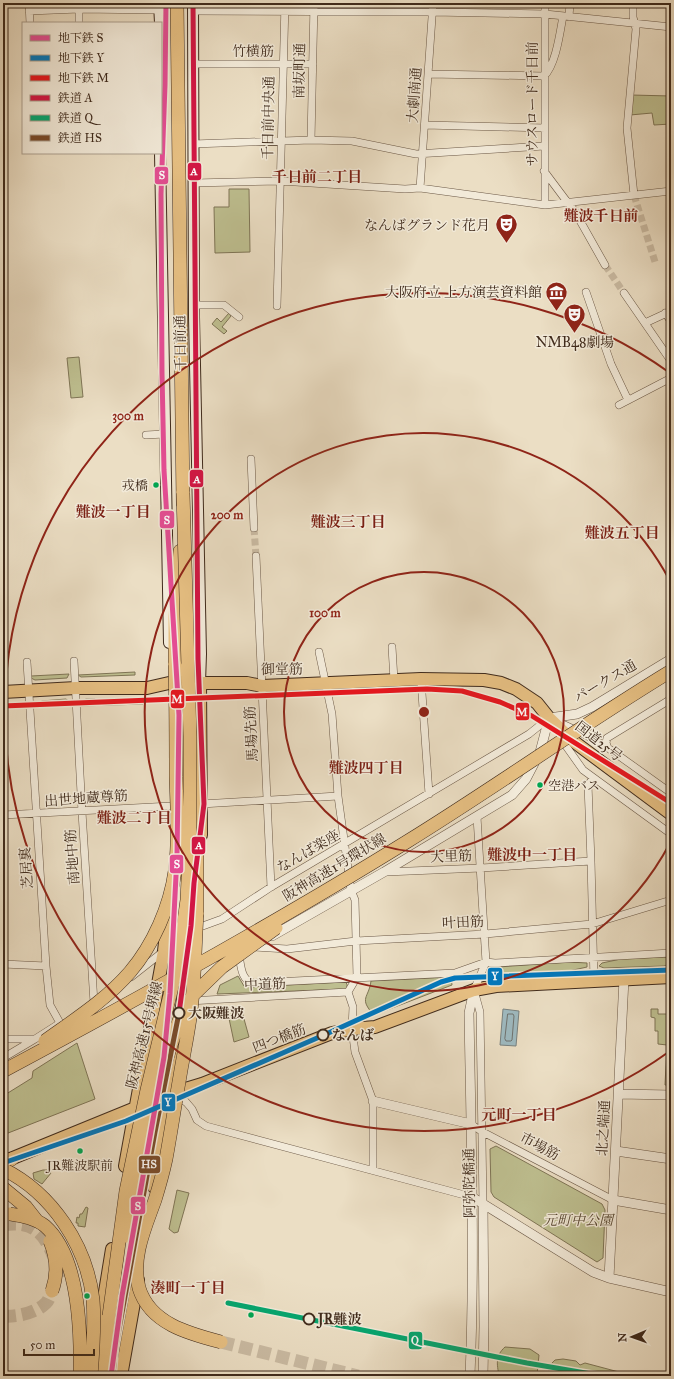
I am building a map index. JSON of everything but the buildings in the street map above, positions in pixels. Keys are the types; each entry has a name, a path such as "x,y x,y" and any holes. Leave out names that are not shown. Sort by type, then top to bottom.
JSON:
{"highway":[{"name":"阪神高速15号堺線","path":"102,1376 126,1191 147,1090 178,962 189,870 190,736 183,493 177,3"},
{"path":"3,1071 94,1006 120,983 130,972 149,945 158,928 171,891 175,872 177,837 176,617 183,493"},
{"name":"阪神高速1号環状線","path":"3,1071 148,992 331,888 409,841 671,671"},
{"path":"139,1288 137,1266 140,1244 144,1226 155,1200 165,1165 192,1003 197,914 197,857 190,736"},
{"path":"109,1316 161,1083 177,1026 192,995 222,967 331,888"},
{"path":"177,1026 164,1101 137,1232 135,1255 139,1288 143,1298 150,1307 165,1321 193,1334 221,1342"},
{"path":"3,1169 23,1182 53,1209 76,1243 84,1261 90,1287 94,1317 86,1375"},
{"path":"3,1188 26,1207 49,1238 54,1252 56,1267 56,1280 52,1291"},
{"path":"10,1214 33,1219 44,1225 52,1234 66,1258 78,1310 80,1344 86,1375"},
{"path":"62,1280 68,1296 86,1375"}],"main road":[{"path":"160,6 160,22"},
{"name":"千日前通","path":"193,7 194,305 200,682"},
{"name":"千日前通","path":"160,154 169,683"},
{"name":"御堂筋","path":"3,692 76,688 141,688 169,683 200,682 247,683 262,686 421,679 484,680 501,683 521,692 537,703 549,718"},
{"path":"121,1376 170,1094 185,985 200,927 200,682"},
{"path":"86,1375 164,951 172,860 169,683"},
{"name":"国道25号","path":"549,718 573,741 671,814"},
{"name":"四つ橋筋","path":"6,1162 170,1094 202,1084 332,1033 375,1027 474,990 496,986 671,977"}],"street":[{"name":"千日前中央通","path":"277,306 280,142 285,3"},
{"name":"南坂町通","path":"310,140 314,3"},
{"name":"大劇南通","path":"420,188 433,3"},
{"name":"サウスロード千日前","path":"545,3 545,205"},
{"path":"429,74 544,76 548,72 553,59 570,3"},
{"path":"633,3 633,17 636,29 627,128 634,195"},
{"path":"30,22 29,7 79,9 160,6"},
{"path":"193,7 285,11 545,14 671,27"},
{"path":"79,9 79,22"},
{"name":"竹横筋","path":"193,64 313,64"},
{"path":"425,125 544,128"},
{"path":"193,144 310,140 352,141 416,154 544,146"},
{"path":"544,171 574,210 605,265"},
{"path":"194,183 280,181 406,189 420,188 545,205 671,191"},
{"path":"586,292 611,364 628,400"},
{"path":"624,293 671,361"},
{"path":"194,305 224,305 239,317"},
{"path":"645,323 668,312 671,321"},
{"path":"619,405 671,378"},
{"path":"146,435 164,434"},
{"path":"251,459 254,528"},
{"name":"馬場先筋","path":"256,556 271,887"},
{"path":"392,647 394,680"},
{"path":"319,652 332,714 338,796 351,890 355,900 357,978 348,992 353,1007 352,1029 355,1052 373,1102 373,1170"},
{"name":"パークス通","path":"549,718 577,714 592,707 671,659"},
{"name":"南地中筋","path":"74,661 94,1003"},
{"name":"芝居裏","path":"27,662 46,966 50,1005 60,1023"},
{"path":"421,679 429,794"},
{"path":"608,748 606,743 607,738 671,699"},
{"path":"549,718 584,734 608,748 671,793"},
{"path":"549,718 565,746 583,770 671,834"},
{"path":"156,992 185,985 217,969 384,872 512,795 526,779 540,752 549,718"},
{"name":"なんば楽座","path":"200,927 222,919 271,887 529,734 549,718"},
{"path":"594,981 588,785 591,781 596,780"},
{"path":"201,804 338,796"},
{"name":"出世地蔵尊筋","path":"3,815 82,812 171,806"},
{"name":"阿弥陀橋通","path":"470,1376 472,1338 472,1197 469,1013 474,990 486,962 477,817"},
{"name":"大里筋","path":"384,872 591,861"},
{"name":"叶田筋","path":"253,947 287,949 356,941 485,934 592,924 671,900"},
{"path":"3,1058 94,1003 164,951"},
{"path":"486,962 495,963 671,953"},
{"name":"中道筋","path":"239,956 244,978 248,982 253,983 455,973 486,962"},
{"path":"3,964 46,966"},
{"name":"北之端通","path":"609,1278 624,979"},
{"name":"阿弥陀橋通","path":"474,990 480,1012 483,1204 483,1376"},
{"name":"中道筋","path":"183,1001 348,992"},
{"path":"3,1038 35,1039"},
{"path":"170,1094 186,1102 192,1109 197,1120 206,1126 472,1197 593,1272 609,1278 671,1292"},
{"path":"619,1094 671,1094"},
{"name":"市場筋","path":"373,1102 471,1124 613,1200 671,1210"},
{"path":"616,1151 671,1159"}],"green space":[{"path":"631,95 671,96 671,124 654,125 652,113 630,115"},
{"path":"229,189 249,189 250,252 215,253 214,207 229,207"},
{"path":"229,313 231,316 222,327 227,331 224,334 212,324 217,318 221,322"},
{"path":"79,357 83,397 71,398 67,358"},
{"path":"135,672 135,675 81,677 78,675"},
{"path":"69,674 67,678 35,680 31,678 31,676"},
{"path":"66,699 70,702 70,704 66,706 43,707 40,705 40,702 42,701"},
{"path":"86,699 95,699 100,703 143,701 143,704 81,706 82,701"},
{"path":"668,958 669,964 664,966 604,968 599,966 602,963 621,959"},
{"path":"569,962 587,963 587,967 569,971 499,976 498,967"},
{"path":"238,976 244,986 251,987 345,982 347,984 347,988 217,994 220,985"},
{"path":"451,977 452,985 374,1015 366,1005 365,1001 371,981"},
{"path":"241,1008 249,1037 234,1042 227,1009"},
{"path":"651,1009 658,1009 658,1014 671,1014 671,1085 665,1085 667,1045 658,1044 658,1031 655,1031 655,1018 651,1017"},
{"path":"77,1043 95,1099 3,1135 3,1096 32,1078 33,1071"},
{"name":"元町中公園","path":"496,1146 602,1204 605,1210 603,1258 597,1262 494,1197 491,1192 490,1149"},
{"path":"47,1170 51,1173 42,1184 34,1179 33,1173"},
{"path":"177,1190 189,1193 178,1232 174,1233 169,1229"},
{"path":"86,1207 88,1208 85,1227 78,1226 78,1223 76,1223 77,1217 79,1218 80,1214 82,1214"},
{"path":"505,1347 530,1349 539,1355 537,1375 530,1376 509,1373 507,1376 499,1376 497,1364 498,1357"},
{"path":"563,1359 576,1361 580,1365 585,1363 634,1376 597,1376 580,1372 575,1375 561,1372 559,1376 547,1376 550,1365 555,1360"}],"water":[{"path":"503,1009 519,1011 516,1046 500,1045"}],"tunnel":[{"path":"634,195 656,265"},
{"path":"605,265 624,293"},
{"path":"254,528 256,556"},
{"path":"3,1225 17,1224 28,1226 37,1231 44,1238 49,1247 62,1280"},
{"path":"3,1316 14,1316 32,1312 47,1302 52,1291"},
{"path":"221,1342 358,1376"}],"metro line":[{"name":"S","path":"111,1376 122,1296 164,1057 170,994 177,856 179,715 164,470 162,373 161,194 166,3"},
{"name":"M","path":"3,706 427,689 462,691 500,702 532,716 671,803"},
{"name":"Y","path":"3,1163 126,1121 324,1035 441,982 455,978 671,970"}],"rail line":[{"name":"A","path":"179,1013 191,926 194,883 204,804 198,659 193,3"},
{"name":"HS","path":"113,1376 115,1351 155,1132 179,1013"},
{"name":"Q","path":"228,1303 527,1363 603,1376"}],"place":[{"name":"なんばグランド花月","path":"506,244"},
{"name":"大阪府立 上方演芸資料館","path":"557,312"},
{"name":"NMB48劇場","path":"575,334"},
{"name":"戎橋","path":"156,485"},
{"name":"空港バス","path":"540,785"},
{"name":"大阪難波","path":"179,1013"},
{"name":"なんば","path":"323,1035"},
{"name":"JR難波駅前","path":"80,1151"},
{"name":"JR難波","path":"309,1319"}],"district":[{"name":"千日前二丁目","path":"317,177"},
{"name":"難波千日前","path":"601,216"},
{"name":"難波一丁目","path":"113,512"},
{"name":"難波三丁目","path":"348,522"},
{"name":"難波五丁目","path":"622,533"},
{"name":"難波四丁目","path":"366,768"},
{"name":"難波二丁目","path":"134,818"},
{"name":"難波中一丁目","path":"532,855"},
{"name":"元町一丁目","path":"519,1115"},
{"name":"湊町一丁目","path":"188,1288"}]}
